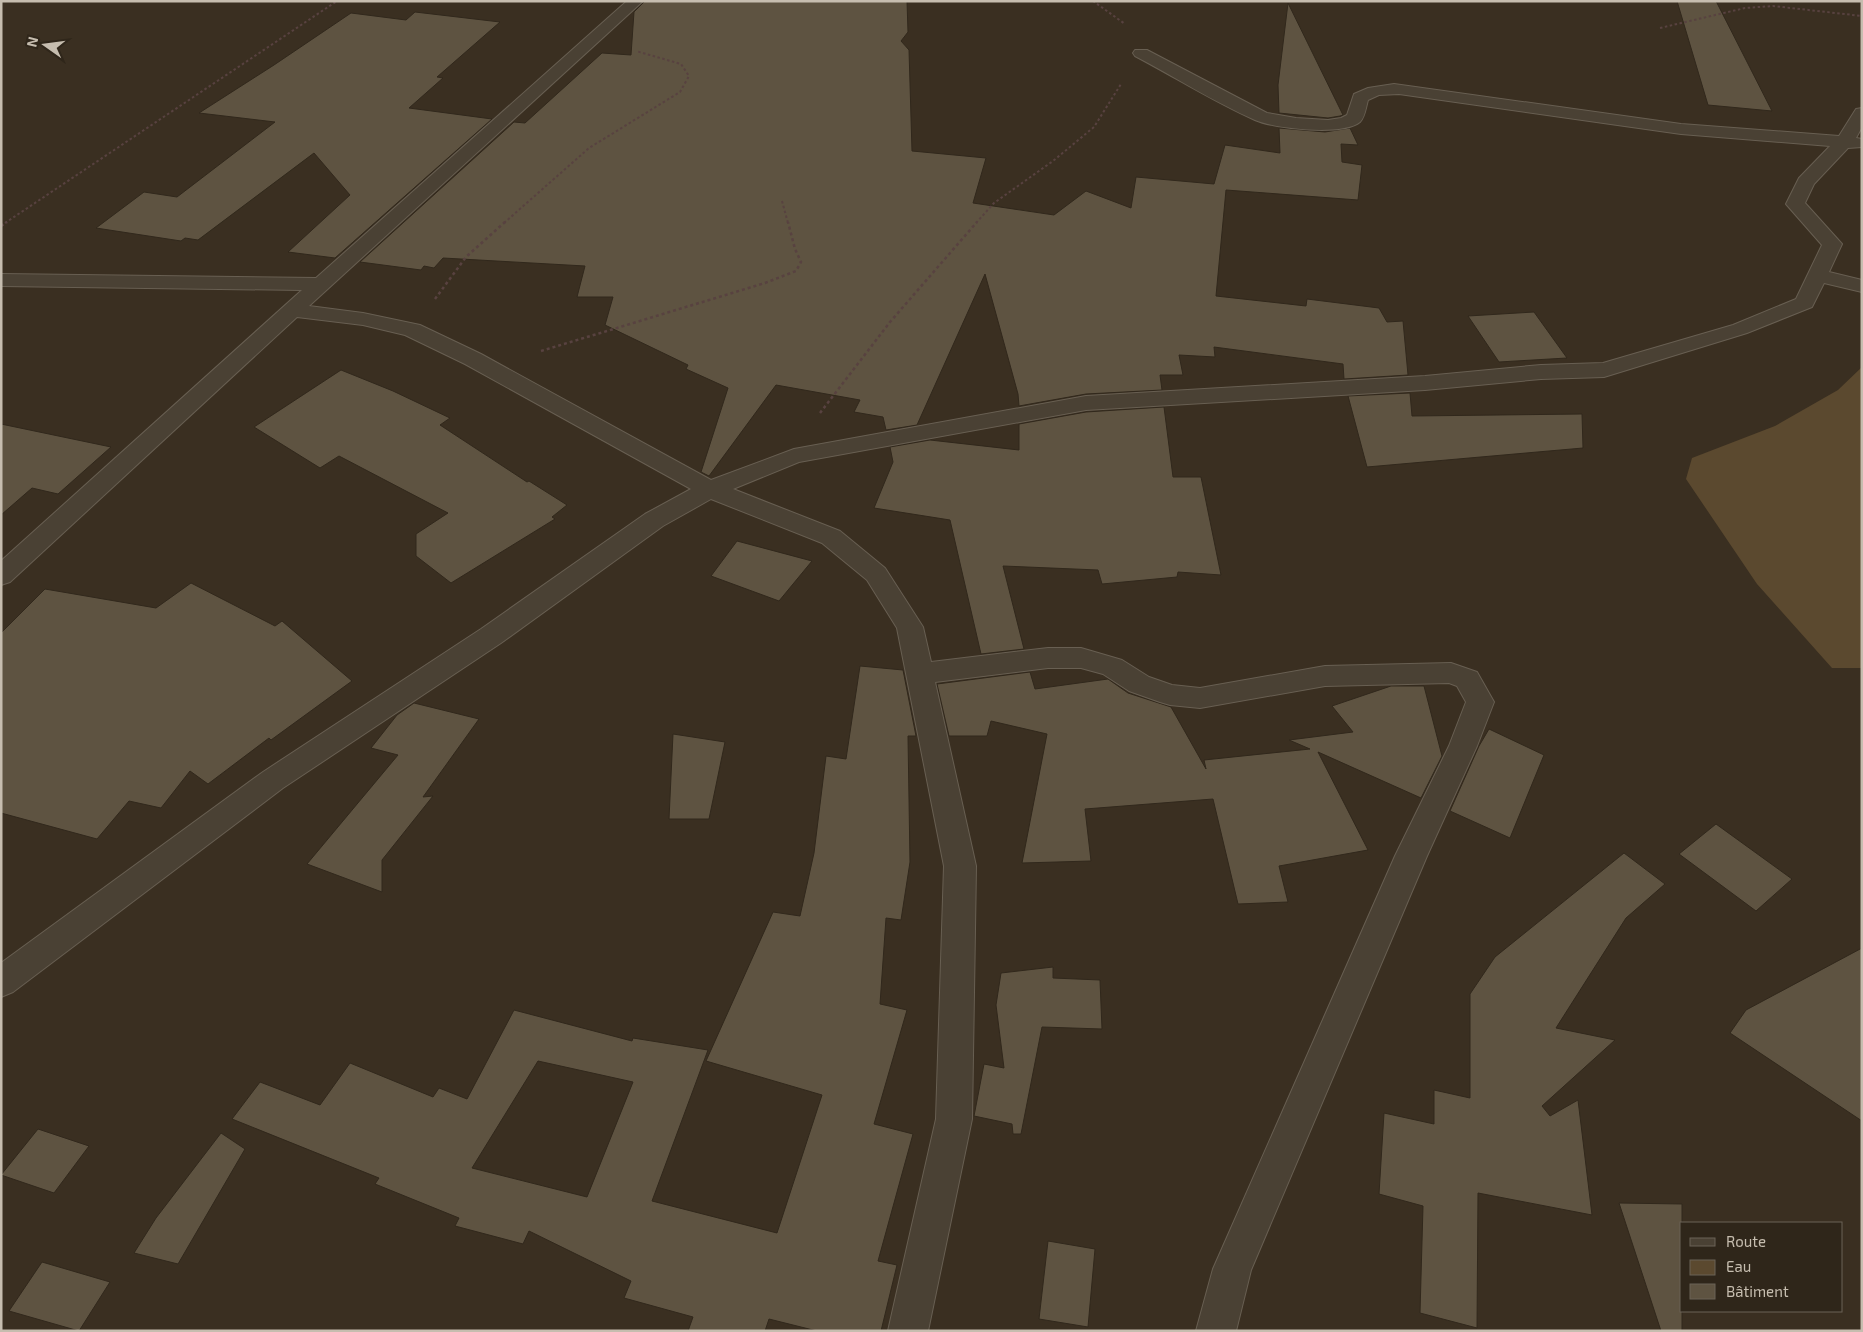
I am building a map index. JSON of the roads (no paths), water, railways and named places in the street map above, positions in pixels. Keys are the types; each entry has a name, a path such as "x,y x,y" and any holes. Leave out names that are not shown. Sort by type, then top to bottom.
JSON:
{"street":[{"path":"1,576 320,284 636,1"},
{"path":"1141,53 1262,117 1296,123 1328,125 1346,123 1355,117 1360,98 1368,93 1382,89 1399,89 1681,129 1853,143"},
{"path":"1,982 273,780 491,636 654,520 710,489 794,456 1086,402 1425,383 1541,372 1604,370 1740,329 1805,303 1832,244 1795,204 1806,182 1853,143 1862,113"},
{"path":"1819,276 1862,286"},
{"path":"1,280 320,284"},
{"path":"292,310 364,319 412,330 488,368 710,489 831,537 876,574 910,626 960,866 954,1119 908,1331"},
{"path":"919,674 1048,658 1081,658 1112,667 1139,684 1163,692 1200,698 1325,676 1451,673 1467,679 1480,702 1463,746 1411,856 1232,1269 1216,1331"}],"water":[{"path":"1862,367 1862,668 1832,668 1757,584 1686,479 1692,458 1775,426 1838,390"}]}
